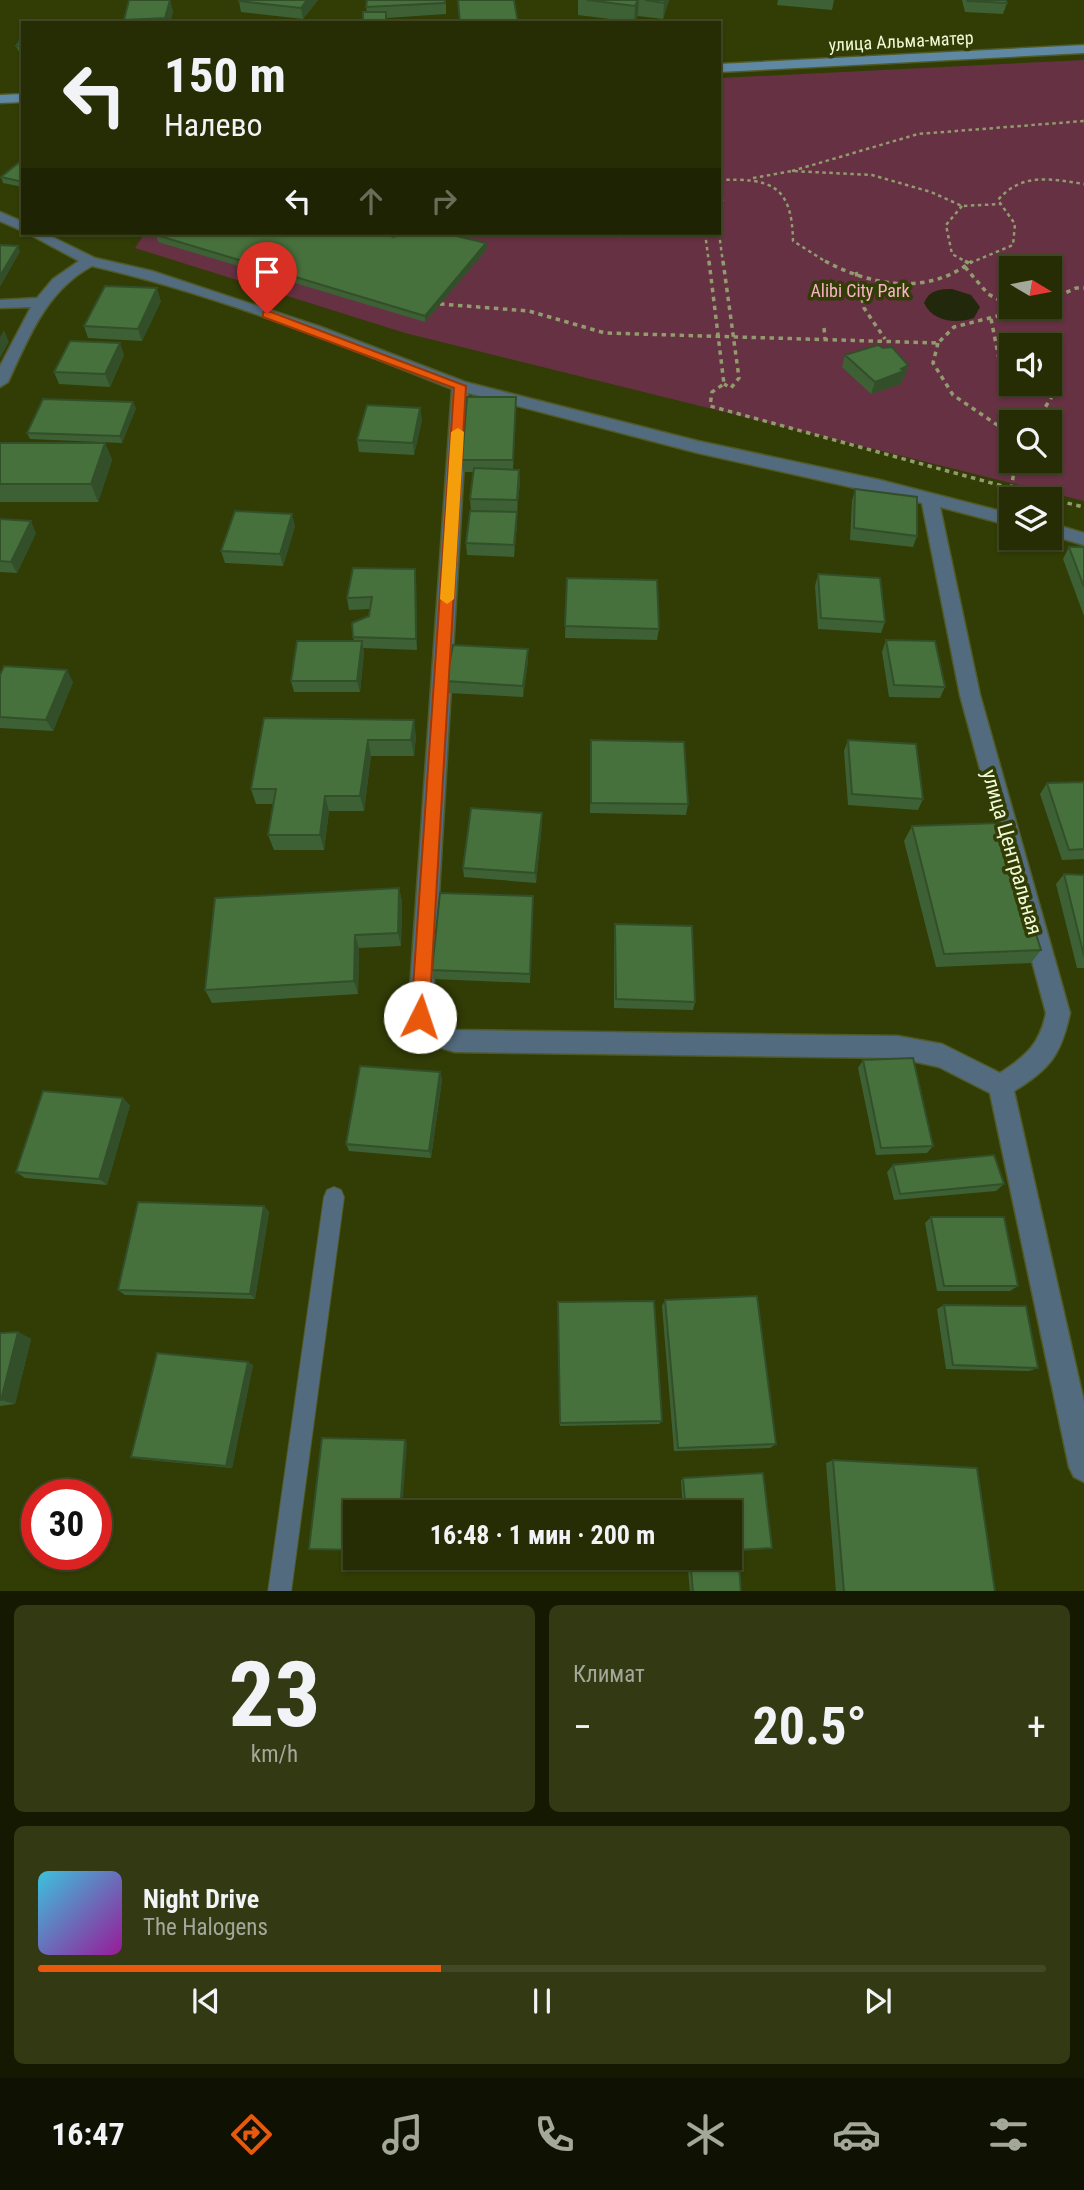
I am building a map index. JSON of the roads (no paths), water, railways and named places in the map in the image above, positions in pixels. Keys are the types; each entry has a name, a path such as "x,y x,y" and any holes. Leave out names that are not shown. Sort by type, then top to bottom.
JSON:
{"street":[{"name":"улица Альма-матер","path":"721,68 1084,50"},
{"path":"0,99 21,98"},
{"path":"0,216 21,226"},
{"path":"38,235 90,261 147,274 316,330 460,386 999,517"},
{"path":"0,382 40,302 60,278 90,261"},
{"path":"0,304 40,302"},
{"path":"460,386 420,1017 430,1034 455,1041 898,1047 942,1056 1001,1086 1084,1467"},
{"name":"улица Центральная","path":"930,500 943,584 972,710 1058,1013 1054,1037 1043,1058 1001,1086"},
{"path":"1062,533 1084,539"}],"lane":[{"path":"279,1591 334,1197"}],"park label":[{"name":"Alibi City Park","path":"860,290"}]}
